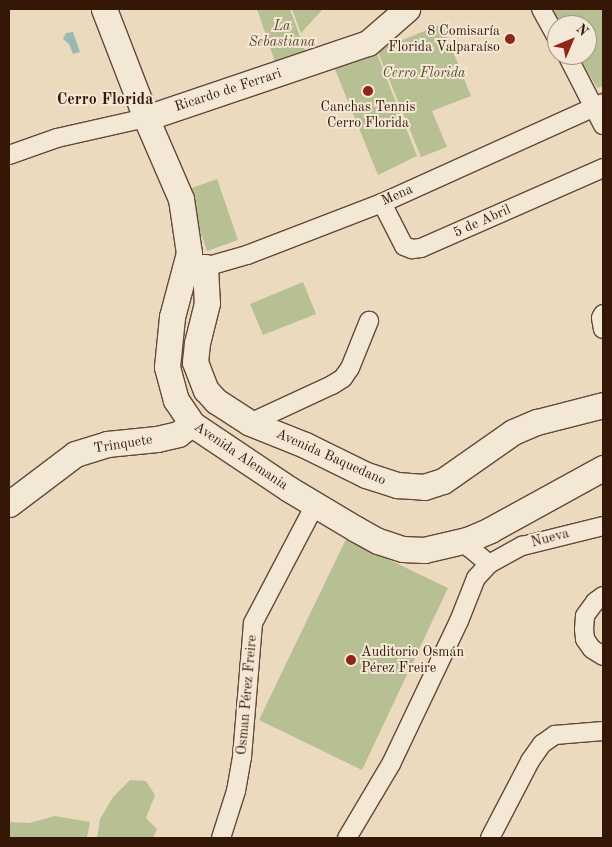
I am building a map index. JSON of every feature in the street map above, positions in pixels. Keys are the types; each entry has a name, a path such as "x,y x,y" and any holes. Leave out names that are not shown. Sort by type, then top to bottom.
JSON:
{"street":[{"name":"Avenida Alemania","path":"104,9 180,199 189,253 195,268 172,317 167,367 176,400 192,424 213,440 315,505 378,541 403,549 424,550 467,540 490,530 603,468"},
{"name":"Ricardo de Ferrari","path":"9,155 57,138 146,118 368,43 407,9"},
{"path":"574,65 599,104 603,124"},
{"name":"Mena","path":"195,268 247,256 382,203 599,104"},
{"name":"5 de Abril","path":"382,203 404,246 412,249 421,248 603,168"},
{"name":"Avenida Baquedano","path":"195,268 207,303 197,343 195,362 198,375 206,390 216,401 250,423 305,445 366,475 397,485 424,487 443,481 513,432 537,422 603,404"},
{"path":"603,314 601,318 603,330"},
{"path":"250,423 332,385 343,378 350,368 369,321"},
{"name":"Trinquete","path":"9,504 75,454 107,444 157,439 178,434 192,424"},
{"name":"Osman Pérez Freire","path":"221,838 236,791 242,757 253,623 315,505"},
{"name":"Nueva","path":"494,560 537,541 603,526"},
{"path":"347,838 391,764 459,621 476,578 494,560 498,543 490,530"},
{"path":"467,540 470,548 494,560"},
{"path":"603,596 595,602 585,616 584,629 585,639 592,649 603,656"},
{"path":"490,838 530,761 542,744 555,735 603,731"}],"green space":[{"name":"La Sebastiana","path":"257,9 290,9 306,53 275,62"},
{"path":"292,9 323,9 301,33"},
{"path":"551,9 603,9 603,86 597,88 584,65 597,65 597,15 554,15"},
{"name":"Cerro Florida","path":"442,24 471,96 432,111 447,147 421,157 377,50"},
{"name":"Canchas Tennis Cerro Florida","path":"377,54 417,156 378,175 334,67"},
{"path":"217,179 238,240 207,251 186,190"},
{"path":"303,282 316,314 263,335 250,304"},
{"name":"Auditorio Osmán Pérez Freire","path":"346,539 448,588 362,770 259,720"},
{"path":"130,780 146,781 155,795 146,818 157,829 153,838 97,838 100,819 113,797"},
{"path":"55,816 90,822 87,837 93,838 9,838 9,822 29,823"}],"water":[{"path":"73,32 80,52 73,54 69,44 63,39 66,33"}],"place":[{"name":"8 Comisaría Florida Valparaíso","path":"510,39"},
{"name":"Canchas Tennis Cerro Florida","path":"368,91"},
{"name":"Auditorio Osmán Pérez Freire","path":"351,660"}],"district":[{"name":"Cerro Florida","path":"105,100"}]}
